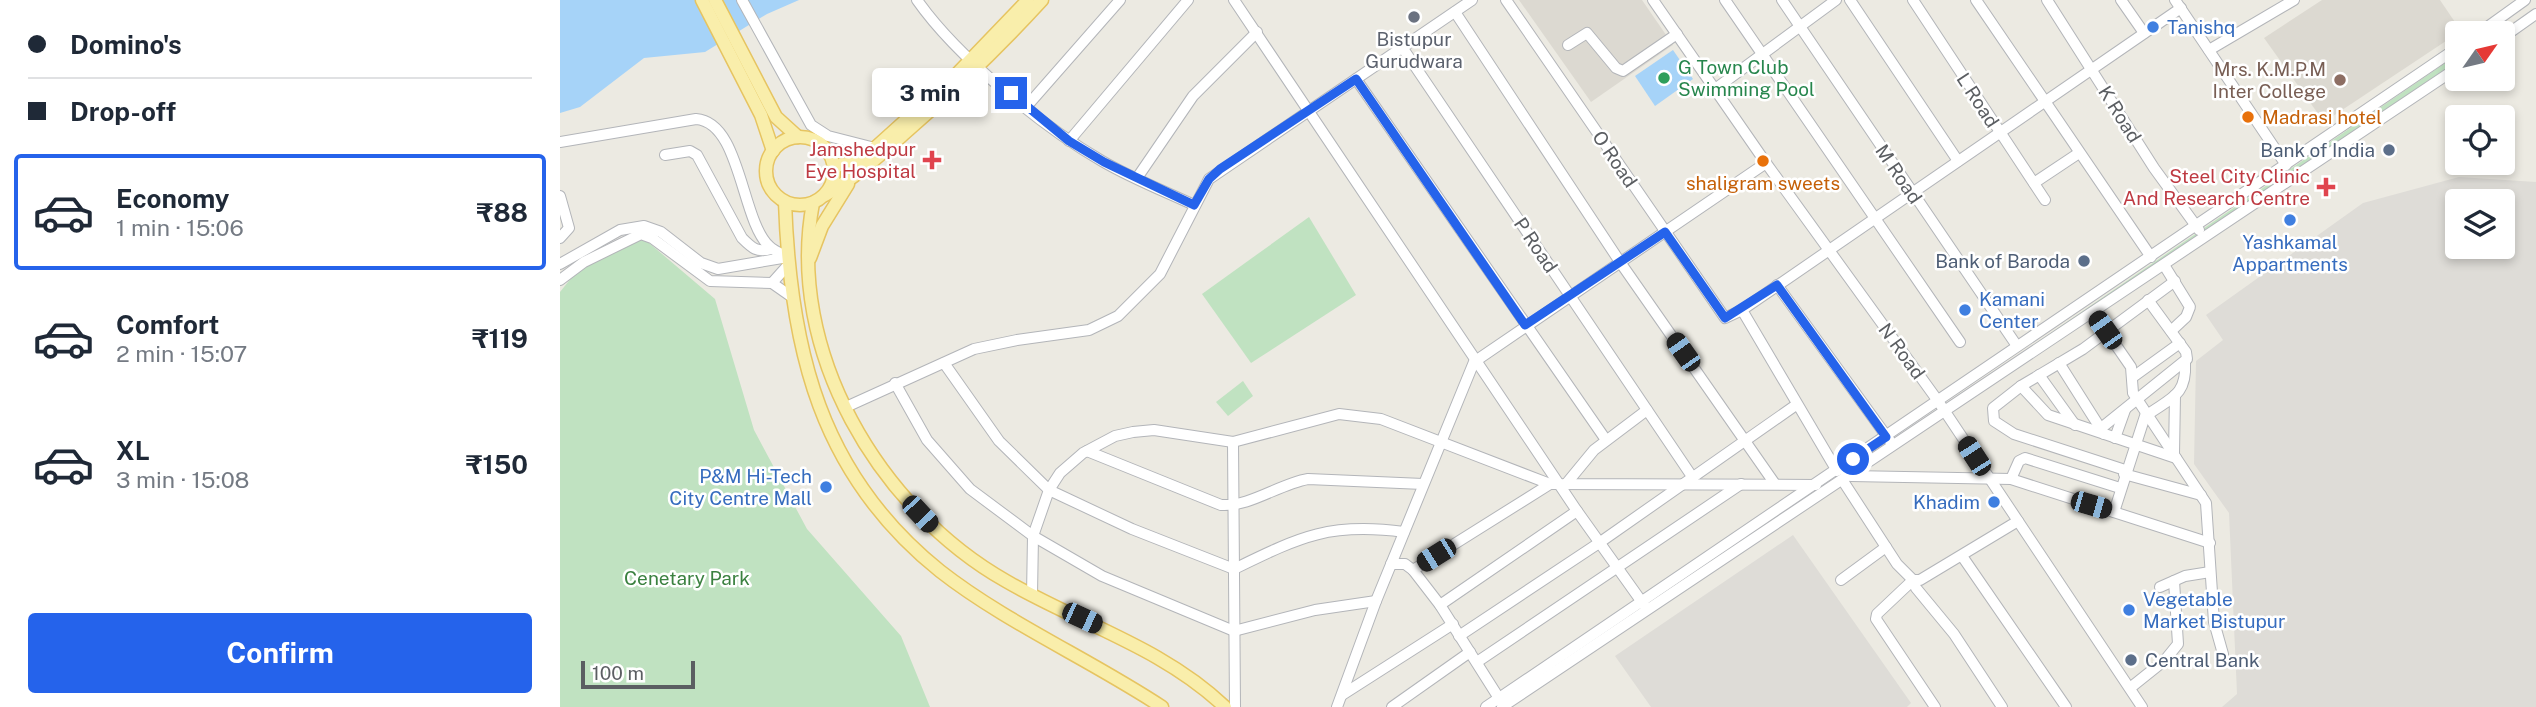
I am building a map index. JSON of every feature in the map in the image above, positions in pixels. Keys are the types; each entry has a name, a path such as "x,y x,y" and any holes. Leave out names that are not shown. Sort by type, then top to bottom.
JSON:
{"main road":[{"path":"702,0 776,117 798,137"},
{"path":"715,0 741,60 773,151"},
{"path":"834,166 853,163 875,148 975,63 1028,0"},
{"path":"825,195 834,177 834,166 822,146 811,139 798,137 783,141 766,164 767,179 773,192 785,202 799,206 813,203 850,181 1042,0"},
{"path":"807,262 822,226 850,181"},
{"path":"785,202 792,297 811,389 836,446 879,512 940,571 980,598 1100,667 1162,707"},
{"path":"813,203 807,262 817,325 830,371 846,407 863,442 887,475 930,525 982,566 1032,595 1175,666 1225,707"},
{"path":"788,260 807,262"}],"street":[{"path":"742,0 811,125 828,136 875,148"},
{"path":"917,0 945,36 1069,141 1194,205"},
{"path":"1027,106 1120,0"},
{"path":"1069,141 1188,0"},
{"path":"1234,0 1558,484 1645,607"},
{"path":"846,407 895,383 991,344 1089,330 1118,316 1160,274 1194,205 1209,179 1220,169 1472,0"},
{"name":"O Road","path":"1506,0 1725,318 1742,310"},
{"name":"N Road","path":"1653,0 1766,163 1945,411 2143,707"},
{"path":"1725,0 1960,342"},
{"name":"M Road","path":"1782,0 2017,346"},
{"path":"1715,89 1836,0"},
{"path":"1850,0 1958,161"},
{"name":"L Road","path":"1913,0 2045,200"},
{"path":"1976,0 2151,257"},
{"name":"K Road","path":"2047,0 2154,168 2205,239"},
{"path":"2120,0 2144,33"},
{"path":"2209,50 2294,0"},
{"path":"2496,21 2525,0"},
{"path":"1837,471 1742,310 2144,33 2178,4 2286,165"},
{"path":"1455,12 1620,262 1776,484"},
{"path":"2515,29 2536,14"},
{"path":"1137,178 1193,96 1257,32"},
{"path":"1568,45 1587,33 1616,68 1623,71 1677,34"},
{"name":"P Road","path":"1402,47 1647,410 1690,481"},
{"path":"1486,707 1502,704 1645,607 2017,346 2445,56"},
{"path":"1645,607 1847,479 2445,76"},
{"path":"1356,79 1606,440"},
{"path":"560,142 696,119 710,121 726,140 766,243 788,260"},
{"path":"665,155 690,151 697,155 742,238 753,249 762,252 771,249"},
{"path":"2034,183 2079,153"},
{"path":"1337,707 1423,484 1476,361 1525,325 1766,163"},
{"path":"560,196 569,222 569,228 560,238"},
{"path":"560,264 620,230 644,226 661,232 701,263 726,269 788,260"},
{"path":"560,279 584,262 641,234 652,238 709,281 772,283 792,297"},
{"path":"772,283 788,260"},
{"path":"2164,265 2190,307 2186,317 2171,331"},
{"path":"726,269 726,282"},
{"path":"2175,281 2059,363 2021,386 1993,408 1994,421 2000,427 2125,472 2202,495"},
{"path":"1777,285 1894,446"},
{"path":"2114,512 2146,414 2185,386 2188,356 2148,300"},
{"path":"2093,312 2130,367 2133,393 2202,495 2208,511 2214,622 2223,653"},
{"path":"2133,377 2179,343"},
{"path":"944,363 999,440 1049,490 1132,529 1234,569 1286,544 1334,530 1362,526 1404,532"},
{"path":"2059,363 2106,434"},
{"path":"2106,434 2125,409 2186,363"},
{"path":"2039,375 2076,425"},
{"path":"895,383 938,454 982,499 1033,537 1102,576 1234,631 1315,610 1376,601"},
{"path":"2021,386 2048,415 2176,457"},
{"path":"2175,395 2176,457"},
{"path":"1459,636 1690,481 1796,405"},
{"path":"2106,434 2125,409"},
{"path":"1413,570 1558,484 1583,459 1647,410"},
{"path":"1032,595 1033,537 1049,490 1065,468 1087,451 1115,436 1154,430 1234,442 1339,414 1381,419 1558,484 1690,481 1816,485"},
{"path":"1234,442 1235,707"},
{"path":"1087,451 1221,505 1234,506 1289,483 1308,479 1423,484"},
{"path":"2011,479 2019,461 2025,458 2120,488"},
{"path":"1847,479 2011,479 2210,543"},
{"path":"1847,479 1886,547 1954,634 2002,707"},
{"path":"1477,662 1741,484"},
{"path":"1440,605 1577,511"},
{"path":"1935,707 1876,619 1913,580 1920,580 2018,521"},
{"path":"1841,580 1886,547"},
{"path":"1962,556 2066,707"},
{"path":"1391,564 1405,564 1413,570 1453,624 1502,704"},
{"path":"2160,587 2210,572"},
{"path":"2130,688 2165,660 2178,644 2175,581"},
{"path":"1342,695 1453,624"},
{"path":"1392,707 1470,652"}],"shaded area":[{"path":"1519,0 1642,0 1673,45 1591,102"},
{"name":"Mrs. K.M.P.M Inter College","path":"2322,0 2440,0 2454,21 2445,21 2445,42 2324,122 2264,38"},
{"path":"2459,177 2536,182 2536,707 2222,707 2237,694 2229,513 2194,464 2196,361 2223,340 2206,315 2363,203"},
{"path":"1793,535 1911,703 1907,707 1651,707 1615,656"}],"green space":[{"path":"2445,63 2445,70 1949,407 1947,404"},
{"path":"1309,217 1356,295 1251,363 1202,294"},
{"name":"Cenetary Park","path":"642,237 715,299 754,430 807,529 901,636 930,707 560,707 560,292 576,272"},
{"path":"1243,381 1253,396 1228,416 1216,402"}],"water":[{"path":"560,0 799,0 767,14 705,52 644,58 580,107 560,113"},
{"name":"G Town Club Swimming Pool","path":"1673,50 1693,79 1655,106 1635,76"}],"place":[{"name":"Bistupur Gurudwara","path":"1414,17"},
{"name":"Tanishq","path":"2153,27"},
{"name":"G Town Club Swimming Pool","path":"1664,78"},
{"name":"Mrs. K.M.P.M Inter College","path":"2340,80"},
{"name":"Madrasi hotel","path":"2248,117"},
{"name":"Bank of India","path":"2389,150"},
{"name":"Jamshedpur Eye Hospital","path":"932,160"},
{"name":"shaligram sweets","path":"1763,161"},
{"name":"Steel City Clinic And Research Centre","path":"2326,187"},
{"name":"Yashkamal Appartments","path":"2290,220"},
{"name":"Bank of Baroda","path":"2084,261"},
{"name":"Kamani Center","path":"1965,310"},
{"name":"P&M Hi-Tech City Centre Mall","path":"826,487"},
{"name":"Khadim","path":"1994,502"},
{"name":"Vegetable Market Bistupur","path":"2129,610"},
{"name":"Central Bank","path":"2131,660"}],"route":[{"path":"1011,93 1069,141 1104,162 1194,205 1209,179 1220,169 1356,79 1525,325 1665,232 1725,318 1731,317 1777,285 1886,437 1853,459"}]}
